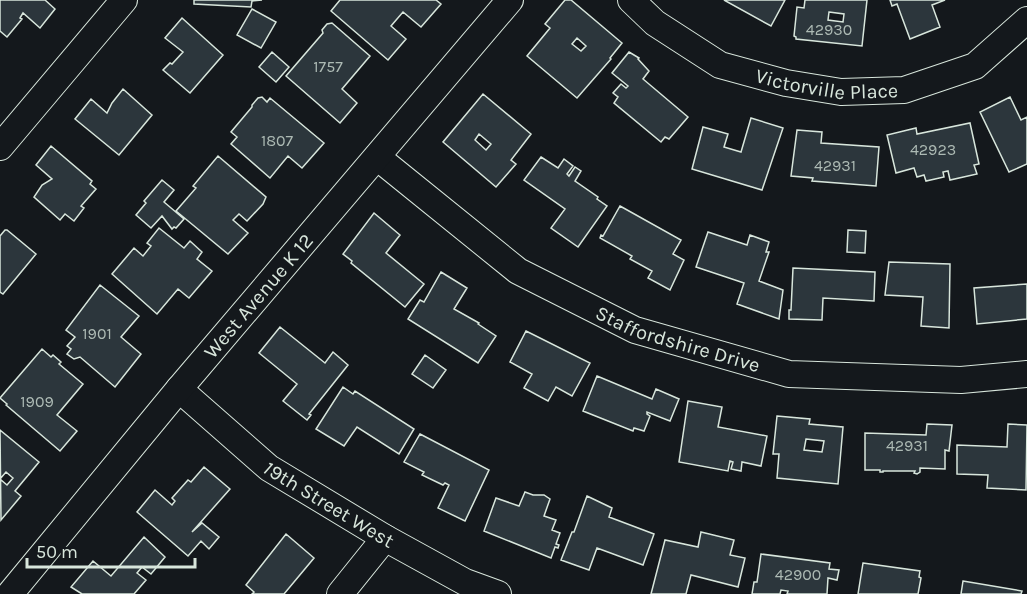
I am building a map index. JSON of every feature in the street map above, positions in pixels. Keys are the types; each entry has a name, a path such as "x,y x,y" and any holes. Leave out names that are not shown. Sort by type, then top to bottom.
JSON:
{"street":[{"path":"0,147 124,0"},
{"name":"West Avenue K 12","path":"10,594 179,389 510,0"},
{"name":"Victorville Place","path":"631,0 655,22 720,65 786,83 841,92 904,90 975,66 1027,20"},
{"name":"Staffordshire Drive","path":"377,157 518,271 635,330 789,374 960,380 1027,374"},
{"name":"19th Street West","path":"179,389 269,468 465,582 498,594"},
{"path":"340,594 386,538"}],"building":[{"path":"0,0 45,0 55,9 40,28 23,13 20,18 22,19 7,37 0,31"},
{"path":"194,0 262,0 252,1 251,7 194,4"},
{"path":"340,0 436,0 441,4 421,27 403,12 391,26 406,39 388,60 331,11"},
{"path":"565,0 571,0 622,43 577,98 527,56 550,28 545,24","holes":["577,38 586,46 581,51 572,44"]},
{"path":"724,0 785,0 771,26"},
{"path":"805,0 867,0 862,46 796,39 794,36 797,7 804,8","holes":["829,12 844,14 843,22 828,20"]},
{"path":"890,0 945,0 932,5 940,27 910,39 897,4 892,6"},
{"path":"252,9 276,22 261,48 237,35"},
{"path":"182,18 223,55 190,93 163,70 183,52 165,38"},
{"path":"332,23 370,56 342,89 357,103 340,123 286,76 323,33 322,30 327,24"},
{"path":"272,52 289,67 276,82 259,67"},
{"path":"629,52 639,58 649,71 643,79 688,117 669,139 665,137 661,142 614,103 618,97 613,93 621,84 626,88 628,86 612,73"},
{"path":"123,89 152,115 119,155 75,119 91,99 107,113"},
{"path":"483,94 531,134 511,160 516,164 496,187 443,142","holes":["479,134 491,144 486,150 475,140"]},
{"path":"262,97 267,102 270,98 324,143 302,168 288,156 270,178 231,144 237,137 231,132 258,98"},
{"path":"1010,97 1021,120 1027,117 1027,164 1009,172 980,112"},
{"path":"751,118 783,128 762,190 692,169 703,127 728,134 724,147 741,152"},
{"path":"970,123 979,164 974,165 977,174 950,180 948,171 943,172 944,177 926,181 924,175 917,177 914,168 896,173 887,135 916,128 917,134"},
{"path":"797,130 822,132 821,143 879,147 876,186 812,181 813,178 791,176"},
{"path":"51,146 92,181 90,184 96,189 81,206 84,208 74,221 65,214 60,220 34,197 42,185 52,179 36,165"},
{"path":"218,156 266,197 263,204 247,221 239,214 233,220 248,233 228,254 176,211 196,188 193,186"},
{"path":"541,157 558,168 564,159 573,166 567,174 569,176 575,167 581,171 575,181 607,206 578,247 551,228 565,209 524,180"},
{"path":"162,180 174,190 164,202 184,219 172,229 162,216 151,228 136,215 146,203 144,201"},
{"path":"620,206 681,240 673,254 684,260 670,290 648,278 652,271 630,259 632,256 600,238"},
{"path":"374,213 400,235 386,253 424,284 405,307 343,254"},
{"path":"159,228 184,248 190,241 202,252 197,259 212,271 189,298 178,289 157,314 112,274 134,248 143,256 151,246 147,243"},
{"path":"5,230 36,254 3,294 0,292 0,236"},
{"path":"848,230 866,231 865,253 847,252"},
{"path":"708,232 747,245 750,235 769,242 766,252 769,252 759,281 783,290 779,319 737,304 744,283 696,267"},
{"path":"889,262 950,264 949,328 921,326 923,297 885,295"},
{"path":"793,268 875,272 874,301 823,298 822,320 789,319"},
{"path":"441,272 467,288 454,309 496,336 478,363 408,319 420,300 424,302"},
{"path":"1027,284 1027,319 977,324 974,288"},
{"path":"100,285 139,316 121,337 141,354 115,387 80,357 74,359 67,354 71,349 67,346 75,337 66,330"},
{"path":"280,327 325,363 333,352 348,365 309,414 311,415 307,420 283,401 297,384 259,353"},
{"path":"526,331 590,363 572,396 556,387 548,401 524,388 532,374 510,362"},
{"path":"42,349 51,357 53,355 61,362 59,364 83,384 57,415 77,431 60,451 0,398"},
{"path":"425,355 446,370 433,388 412,374"},
{"path":"597,376 652,399 656,389 679,399 670,421 647,412 650,416 644,431 634,428 633,431 583,411"},
{"path":"343,387 353,394 355,391 414,429 399,454 357,427 344,446 316,429"},
{"path":"688,401 722,407 718,427 767,436 761,466 742,462 741,471 731,469 733,462 730,461 728,471 679,462"},
{"path":"777,416 810,419 809,424 843,427 838,484 777,478 779,454 773,454","holes":["806,439 824,441 822,452 804,450"]},
{"path":"927,424 952,425 949,451 945,450 945,469 920,468 917,474 914,473 915,471 865,470 865,433 926,435"},
{"path":"1008,424 1027,425 1026,490 987,488 988,475 957,474 957,445 1007,447"},
{"path":"0,430 39,462 15,491 21,496 1,520 1,479 7,485 13,478 6,472 1,478"},
{"path":"420,434 489,470 465,521 438,508 449,485 445,483 443,485 422,475 424,472 404,462"},
{"path":"204,467 230,489 192,532 202,523 219,537 209,549 201,541 188,556 137,512 155,490 172,505 175,501 172,498"},
{"path":"525,492 544,495 550,499 544,516 556,520 552,530 560,533 556,544 559,545 558,548 555,547 551,558 484,531 496,498 519,506"},
{"path":"587,496 612,508 609,517 654,534 643,565 597,548 589,570 561,560"},
{"path":"701,532 734,540 730,555 745,558 738,587 691,575 686,594 651,594 665,540 698,547"},
{"path":"286,534 314,558 284,594 252,594 254,592 246,585"},
{"path":"144,537 165,557 151,574 142,567 137,573 146,580 134,594 82,594 71,587 93,561 111,576"},
{"path":"761,554 830,563 829,569 839,570 837,580 828,578 827,594 787,594 788,591 781,590 780,594 752,594 754,582 757,582"},
{"path":"863,563 920,571 918,594 858,594"},
{"path":"963,581 1022,591 1021,594 961,594"}]}
